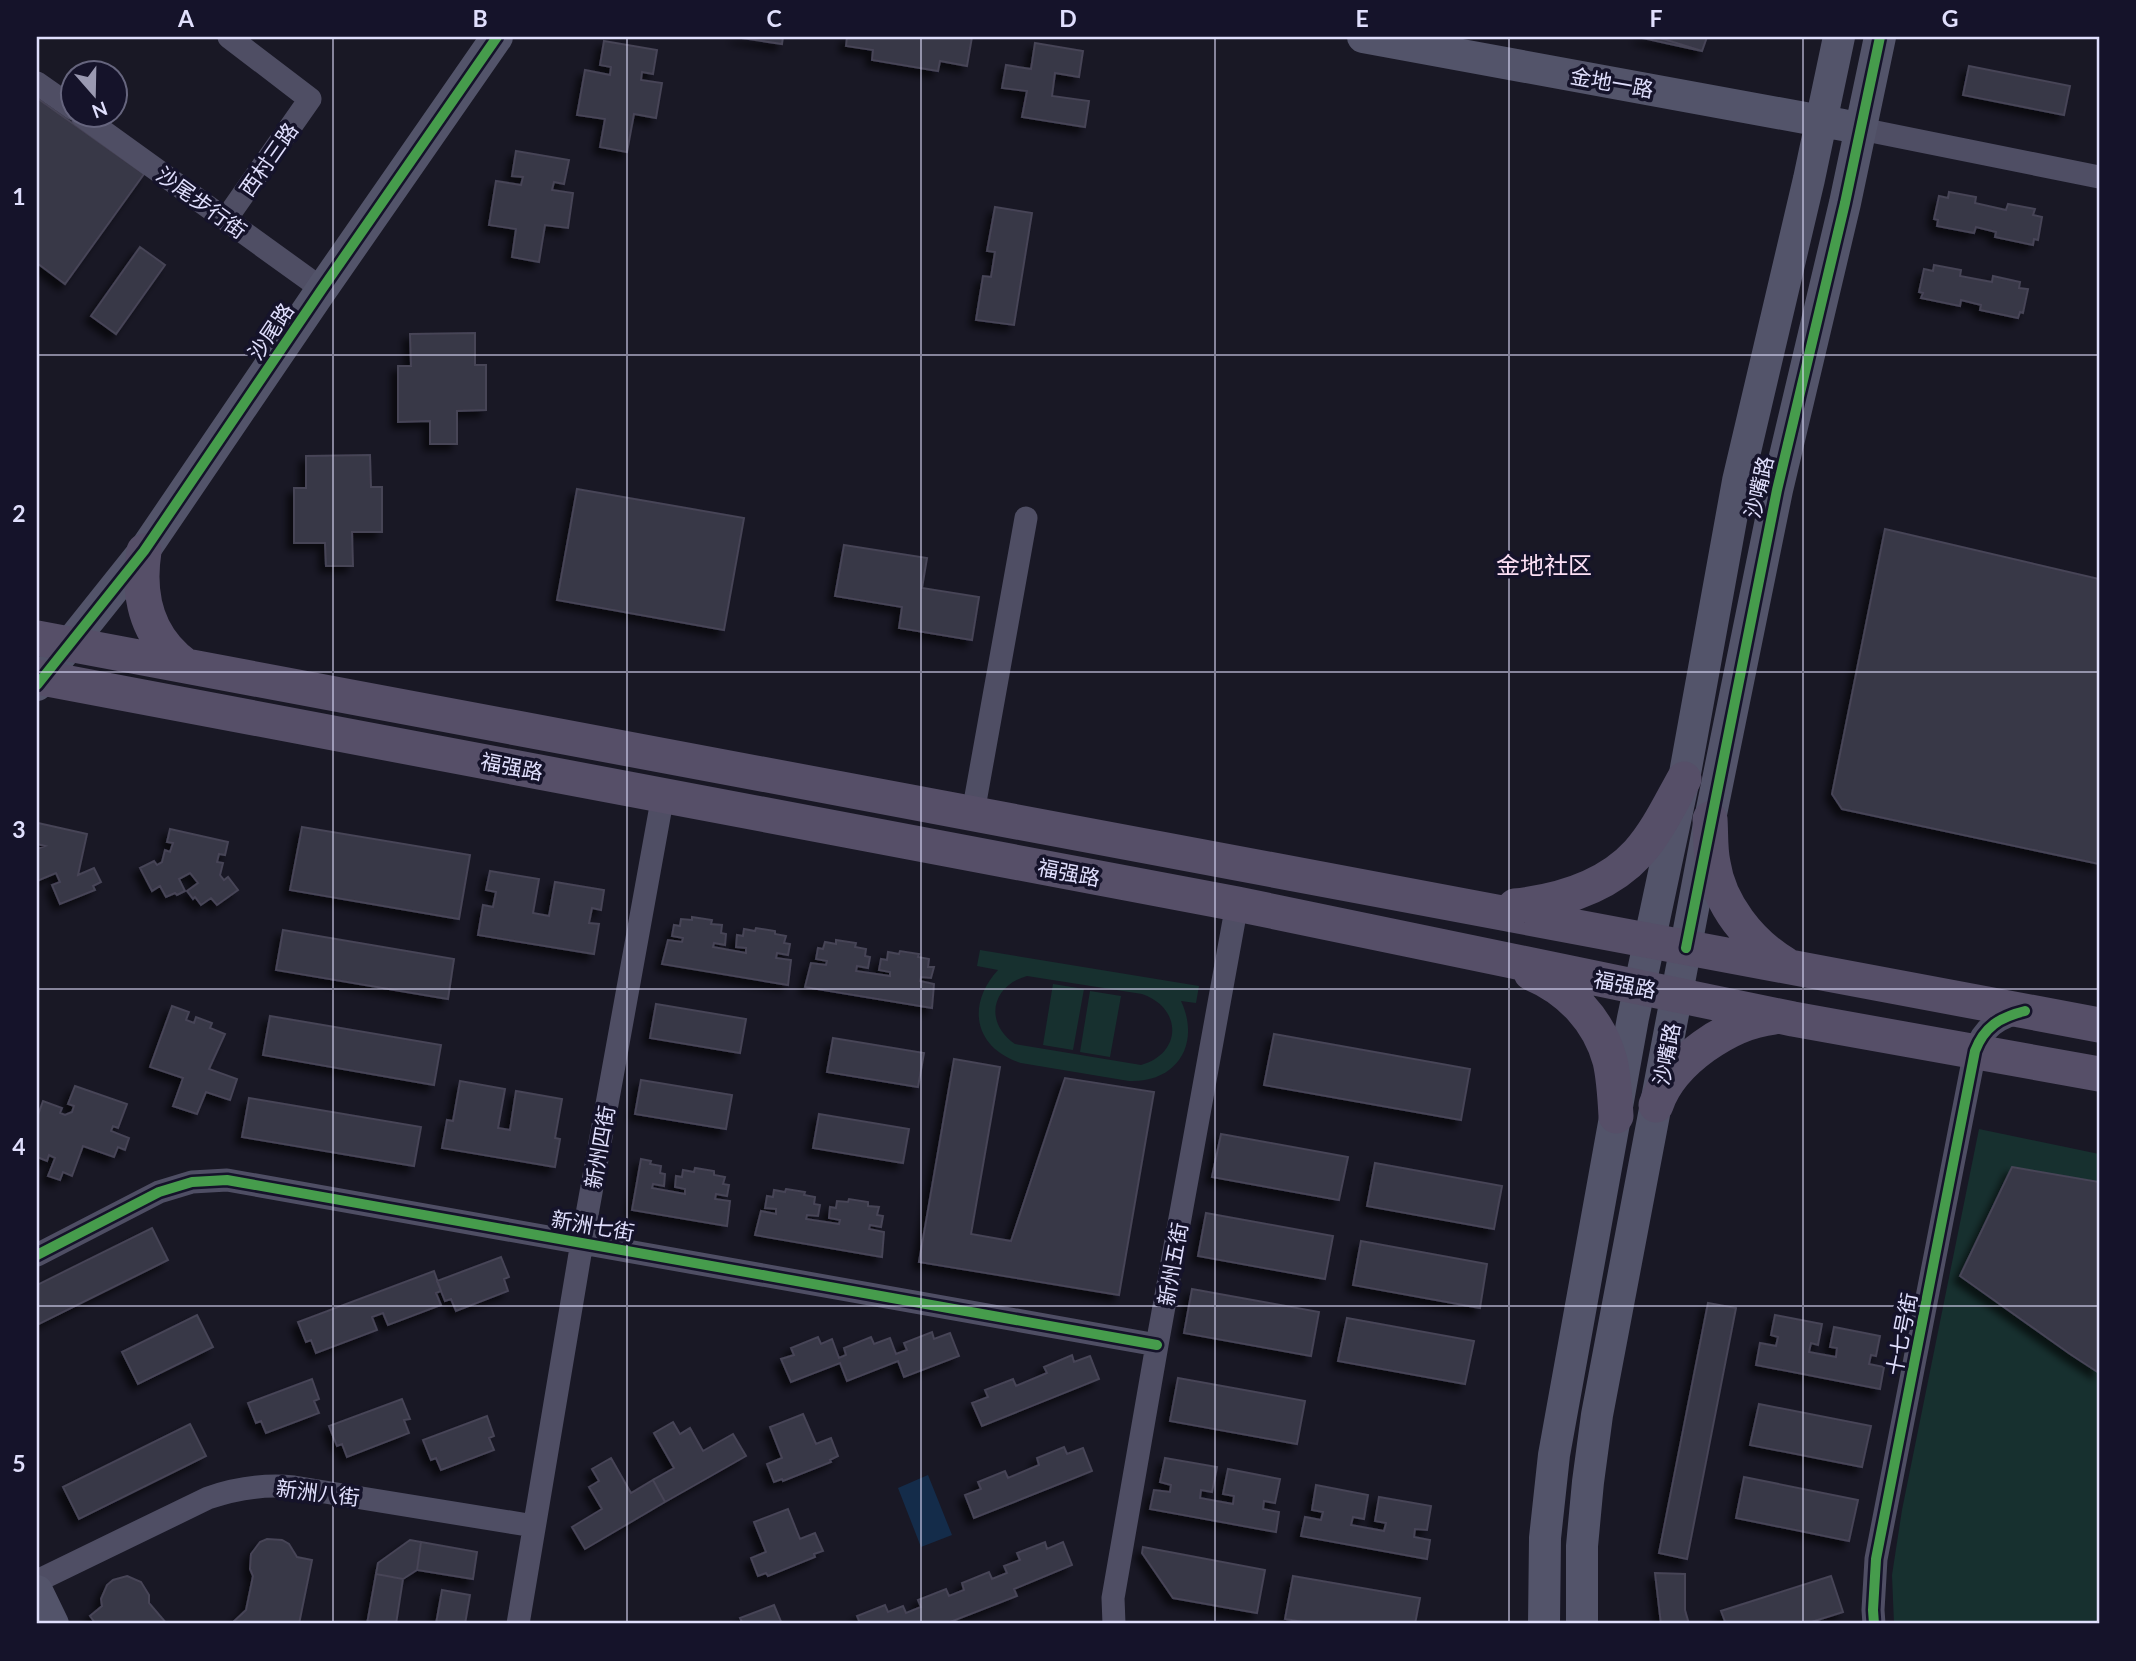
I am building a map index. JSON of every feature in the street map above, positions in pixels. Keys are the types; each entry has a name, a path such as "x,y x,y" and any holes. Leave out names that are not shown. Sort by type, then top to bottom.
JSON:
{"main road":[{"path":"144,551 141,573 148,616 169,654 186,666"},
{"name":"福强路","path":"53,641 2099,1025"},
{"name":"福强路","path":"38,680 663,794 1479,952 1793,1019 2099,1074"},
{"path":"324,731 331,693"},
{"path":"1480,908 1549,902 1583,891 1612,875 1637,854 1660,824 1684,779"},
{"path":"1710,819 1713,862 1724,896 1751,937 1768,954 1788,966"},
{"path":"1479,952 1537,976 1563,991 1594,1023 1610,1061 1616,1116"},
{"path":"1656,1105 1664,1087 1676,1072 1722,1034 1759,1019 1793,1019"}],"street":[{"name":"西村三路","path":"226,219 310,99 229,37"},
{"name":"沙尾路","path":"38,680 53,641 144,551 497,37"},
{"name":"金地一路","path":"1363,37 1861,129"},
{"name":"沙嘴路","path":"1544,1624 1545,1538 1554,1455 1639,986 1684,779 1738,481 1839,37"},
{"name":"沙嘴路","path":"1582,1624 1582,1546 1597,1415 1710,819 1777,490 1880,37"},
{"path":"37,83 60,99"},
{"path":"1861,129 2099,177"},
{"name":"沙尾步行街","path":"102,130 322,289"},
{"path":"973,813 1026,518"},
{"name":"新州四街","path":"518,1624 582,1242 663,794"},
{"name":"新州五街","path":"1114,1624 1113,1598 1237,904"},
{"path":"1975,1051 1980,1038 1999,1019 2025,1011"},
{"name":"十七号街","path":"1874,1624 1876,1559 1975,1051"},
{"name":"新洲七街","path":"37,1255 159,1192 192,1182 245,1182 1157,1345"},
{"name":"新洲八街","path":"37,1581 208,1498 259,1486 294,1486 534,1526"},
{"path":"37,1591 53,1624"},
{"path":"1537,1624 1544,1592"}],"green space":[{"path":"980,950 1199,986 1196,1003 1181,1001 1188,1032 1186,1046 1181,1058 1172,1068 1146,1080 1129,1081 1021,1063 993,1047 985,1036 980,1024 981,997 998,970 977,966","holes":["1027,976 1142,994 1165,1009 1171,1020 1172,1031 1164,1051 1141,1065 1015,1044 1005,1035 996,1016 999,996 1015,981"]},
{"path":"1053,984 1084,989 1073,1050 1043,1045"},
{"path":"1090,991 1121,996 1110,1057 1080,1052"},
{"path":"1979,1129 2099,1154 2099,1624 1894,1624 1892,1575 1902,1510"}],"water":[{"path":"928,1475 952,1535 921,1547 898,1488"}],"building":[{"path":"735,37 783,37 782,44"},
{"path":"847,37 972,37 967,66 940,61 938,71 872,60 873,50 846,46"},
{"path":"1638,37 1707,37 1702,51"},
{"path":"1657,37 1707,37 1702,51"},
{"path":"604,41 657,50 653,74 642,72 641,80 662,83 656,118 634,114 627,152 600,147 605,119 577,115 585,70 610,75 611,67 600,65"},
{"path":"1035,43 1083,51 1079,77 1055,73 1052,96 1089,101 1085,127 1022,117 1027,91 1002,88 1006,65 1031,69"},
{"path":"1969,66 2070,86 2064,115 1963,95"},
{"path":"37,98 60,114 60,130 82,130 144,174 65,284 37,263"},
{"path":"516,151 569,160 564,184 554,182 552,190 573,193 568,228 545,225 539,262 512,257 516,229 489,225 496,181 521,185 523,177 512,176"},
{"path":"1949,192 1976,197 1975,203 2006,210 2008,204 2035,209 2033,215 2042,217 2038,240 2034,239 2033,245 1995,237 1996,232 1976,227 1974,233 1937,226 1938,220 1934,219 1939,196 1948,198"},
{"path":"995,207 1032,213 1014,325 976,320 983,276 991,277 995,252 987,251"},
{"path":"140,247 165,265 116,334 91,316"},
{"path":"1934,265 1961,270 1960,276 1992,282 1993,276 2020,282 2019,288 2028,289 2023,313 2020,312 2018,318 1980,310 1981,305 1961,300 1960,306 1921,298 1923,293 1919,292 1924,269 1933,271"},
{"path":"475,333 475,365 486,365 486,410 457,411 457,444 430,444 430,421 398,422 398,366 411,366 410,334"},
{"path":"370,455 371,487 382,487 382,532 352,532 353,566 326,566 325,543 294,543 294,488 306,488 306,456"},
{"path":"577,489 744,518 724,630 557,600"},
{"path":"1885,529 2099,579 2099,864 1842,809 1832,794"},
{"path":"844,545 927,558 922,588 979,597 972,640 899,628 902,607 835,596"},
{"path":"38,823 87,834 78,875 94,868 101,882 93,886 95,890 60,904 52,885 60,882 56,873 37,881 37,849 45,846 37,844"},
{"path":"302,827 470,855 459,919 290,890"},
{"path":"170,829 228,842 225,855 219,854 217,862 223,863 220,875 224,880 228,877 238,890 217,905 211,898 201,905 187,891 198,883 190,873 179,879 185,891 177,895 175,893 166,897 160,886 152,891 140,868 154,861 157,865 162,862 165,850 170,852 173,843 167,842"},
{"path":"490,871 539,879 533,913 549,916 555,882 604,890 601,910 592,908 589,923 599,924 594,954 478,935 483,905 493,907 496,892 486,890"},
{"path":"692,917 712,920 711,924 722,925 721,933 726,934 725,945 714,943 713,947 746,953 746,948 736,947 737,935 743,936 744,929 775,931 775,934 786,936 784,943 790,944 788,955 777,953 776,958 791,960 788,985 662,964 668,940 682,942 683,938 672,936 674,925 680,926 681,919 692,920"},
{"path":"283,930 454,959 448,999 276,970"},
{"path":"836,940 856,943 855,947 866,949 865,956 870,957 868,968 857,966 856,971 890,976 890,972 879,970 881,959 887,960 888,952 919,954 918,957 929,959 928,967 934,967 931,978 921,977 920,981 934,984 932,1008 805,987 811,963 826,965 827,961 816,959 818,948 823,949 825,942 836,944"},
{"path":"656,1004 746,1019 740,1053 650,1038"},
{"path":"172,1006 189,1012 186,1020 194,1023 196,1017 212,1023 210,1028 225,1034 209,1069 237,1079 230,1100 206,1092 197,1114 173,1106 183,1078 150,1067"},
{"path":"270,1016 441,1045 434,1085 263,1055"},
{"path":"1274,1034 1470,1069 1461,1120 1264,1085"},
{"path":"833,1038 924,1053 918,1087 827,1072"},
{"path":"954,1059 1000,1067 971,1234 1011,1241 1065,1078 1154,1092 1119,1295 919,1262"},
{"path":"641,1080 732,1095 726,1129 635,1114"},
{"path":"460,1081 505,1089 498,1128 510,1130 516,1091 562,1099 555,1138 560,1139 555,1167 442,1148 447,1120 453,1121"},
{"path":"75,1086 127,1104 118,1128 113,1126 111,1131 129,1138 125,1150 118,1147 114,1157 83,1146 72,1176 63,1172 60,1180 48,1176 55,1158 49,1155 47,1161 37,1157 37,1118 43,1101 62,1108 60,1113 65,1115 72,1112 74,1106 68,1104"},
{"path":"249,1098 421,1127 414,1166 242,1137"},
{"path":"819,1114 909,1129 903,1163 813,1148"},
{"path":"1221,1134 1348,1157 1339,1200 1212,1177"},
{"path":"641,1159 661,1166 660,1173 665,1174 664,1186 653,1184 652,1188 685,1194 685,1189 675,1187 676,1176 682,1177 683,1170 694,1172 695,1168 714,1171 714,1175 725,1177 723,1184 729,1185 727,1196 716,1194 715,1199 730,1201 727,1226 632,1210"},
{"path":"1375,1163 1502,1186 1494,1229 1367,1206"},
{"path":"2012,1167 2099,1182 2099,1373 1960,1276"},
{"path":"786,1189 805,1192 804,1195 815,1197 814,1204 820,1205 818,1216 807,1215 806,1219 839,1224 840,1220 829,1218 830,1207 836,1208 837,1201 848,1202 849,1199 879,1207 877,1215 883,1216 881,1227 870,1225 869,1229 884,1232 882,1257 755,1235 761,1211 776,1214 776,1209 765,1208 767,1196 773,1197 774,1190 785,1192"},
{"path":"1206,1213 1333,1236 1325,1279 1198,1256"},
{"path":"152,1228 168,1260 37,1325 37,1285"},
{"path":"1361,1241 1487,1264 1480,1308 1353,1285"},
{"path":"501,1257 509,1277 504,1279 508,1291 456,1311 451,1299 445,1301 437,1281"},
{"path":"434,1271 441,1291 436,1293 441,1305 388,1325 383,1313 372,1317 377,1330 316,1353 311,1340 306,1342 298,1322"},
{"path":"1192,1289 1319,1312 1311,1356 1184,1333"},
{"path":"1708,1303 1736,1308 1687,1559 1659,1553"},
{"path":"197,1315 213,1347 138,1384 122,1352"},
{"path":"1775,1315 1822,1324 1818,1345 1811,1343 1809,1352 1836,1357 1837,1348 1830,1347 1834,1327 1880,1336 1876,1356 1871,1355 1869,1364 1884,1367 1880,1389 1756,1365 1760,1343 1776,1346 1778,1337 1771,1335"},
{"path":"1347,1318 1474,1341 1465,1384 1338,1361"},
{"path":"932,1332 934,1339 950,1333 959,1356 904,1377 898,1361 847,1381 840,1363 791,1382 781,1359 794,1355 791,1348 818,1337 821,1344 832,1339 839,1358 846,1355 844,1348 871,1337 874,1344 890,1338 896,1354 907,1350 904,1343"},
{"path":"1072,1355 1074,1362 1090,1356 1099,1379 982,1426 972,1403 988,1397 985,1390 1013,1379 1016,1386 1047,1373 1044,1367"},
{"path":"1178,1378 1305,1401 1297,1444 1170,1421"},
{"path":"312,1379 319,1399 314,1401 319,1413 266,1433 261,1421 256,1423 248,1403"},
{"path":"402,1399 410,1419 404,1420 409,1433 347,1457 342,1444 337,1446 329,1426"},
{"path":"1759,1404 1871,1426 1862,1467 1750,1445"},
{"path":"803,1414 816,1444 831,1438 838,1456 830,1460 831,1462 774,1482 767,1464 782,1458 770,1427"},
{"path":"487,1416 494,1436 489,1438 494,1450 441,1470 436,1458 431,1460 423,1440"},
{"path":"673,1422 680,1434 690,1428 703,1451 733,1434 746,1456 665,1502 653,1480 674,1468 654,1433"},
{"path":"190,1424 206,1456 79,1519 63,1487"},
{"path":"1064,1447 1067,1454 1083,1448 1092,1471 974,1518 965,1495 981,1489 978,1482 1005,1471 1008,1478 1039,1465 1037,1458"},
{"path":"611,1458 631,1493 653,1480 665,1502 585,1549 572,1527 602,1509 589,1487 599,1481 592,1469"},
{"path":"1165,1458 1217,1467 1212,1492 1201,1490 1200,1498 1233,1504 1234,1496 1223,1494 1228,1469 1280,1479 1275,1503 1264,1501 1263,1509 1279,1512 1276,1532 1150,1509 1154,1490 1170,1492 1171,1485 1160,1482"},
{"path":"1744,1477 1858,1500 1849,1541 1736,1518"},
{"path":"1316,1485 1368,1495 1364,1519 1353,1517 1351,1525 1384,1531 1386,1523 1375,1521 1379,1497 1431,1506 1427,1530 1415,1529 1414,1537 1430,1540 1427,1559 1301,1536 1305,1517 1321,1520 1323,1512 1312,1510"},
{"path":"788,1509 800,1539 815,1533 823,1551 814,1554 815,1557 768,1576 766,1573 758,1576 751,1558 766,1552 754,1522"},
{"path":"267,1539 282,1540 289,1544 297,1557 312,1560 299,1624 231,1624 246,1610 253,1576 250,1569 251,1554 260,1542"},
{"path":"410,1540 421,1542 417,1570 403,1579 376,1574 378,1563"},
{"path":"421,1542 477,1552 473,1579 417,1570"},
{"path":"1045,1542 1047,1549 1063,1542 1072,1565 1014,1589 1017,1596 945,1624 857,1624 860,1623 857,1616 885,1605 888,1612 903,1606 906,1613 921,1607 918,1600 946,1589 949,1596 964,1590 962,1583 989,1572 992,1579 1007,1573 1004,1566 1020,1560 1017,1553"},
{"path":"1143,1547 1265,1570 1257,1613 1173,1598 1142,1553"},
{"path":"1655,1573 1685,1574 1685,1610 1689,1624 1661,1624"},
{"path":"376,1574 403,1579 396,1624 367,1624"},
{"path":"127,1576 141,1582 149,1595 149,1603 167,1624 96,1624 90,1616 102,1606 101,1599 107,1585"},
{"path":"1293,1576 1420,1598 1415,1624 1316,1624 1285,1619"},
{"path":"1831,1576 1843,1612 1805,1624 1726,1624 1721,1611"},
{"path":"442,1590 470,1595 465,1624 436,1624"},
{"path":"774,1605 782,1624 743,1624 740,1618"}],"cycle path":[{"path":"37,685 144,551 497,37"},
{"path":"1686,948 1777,490 1845,203 1880,37"},
{"path":"1874,1624 1876,1559 1975,1051 1983,1035 1994,1024 2025,1011"},
{"path":"37,1255 159,1192 192,1182 227,1180 1157,1345"}],"district":[{"name":"金地社区","path":"1544,564"}]}
